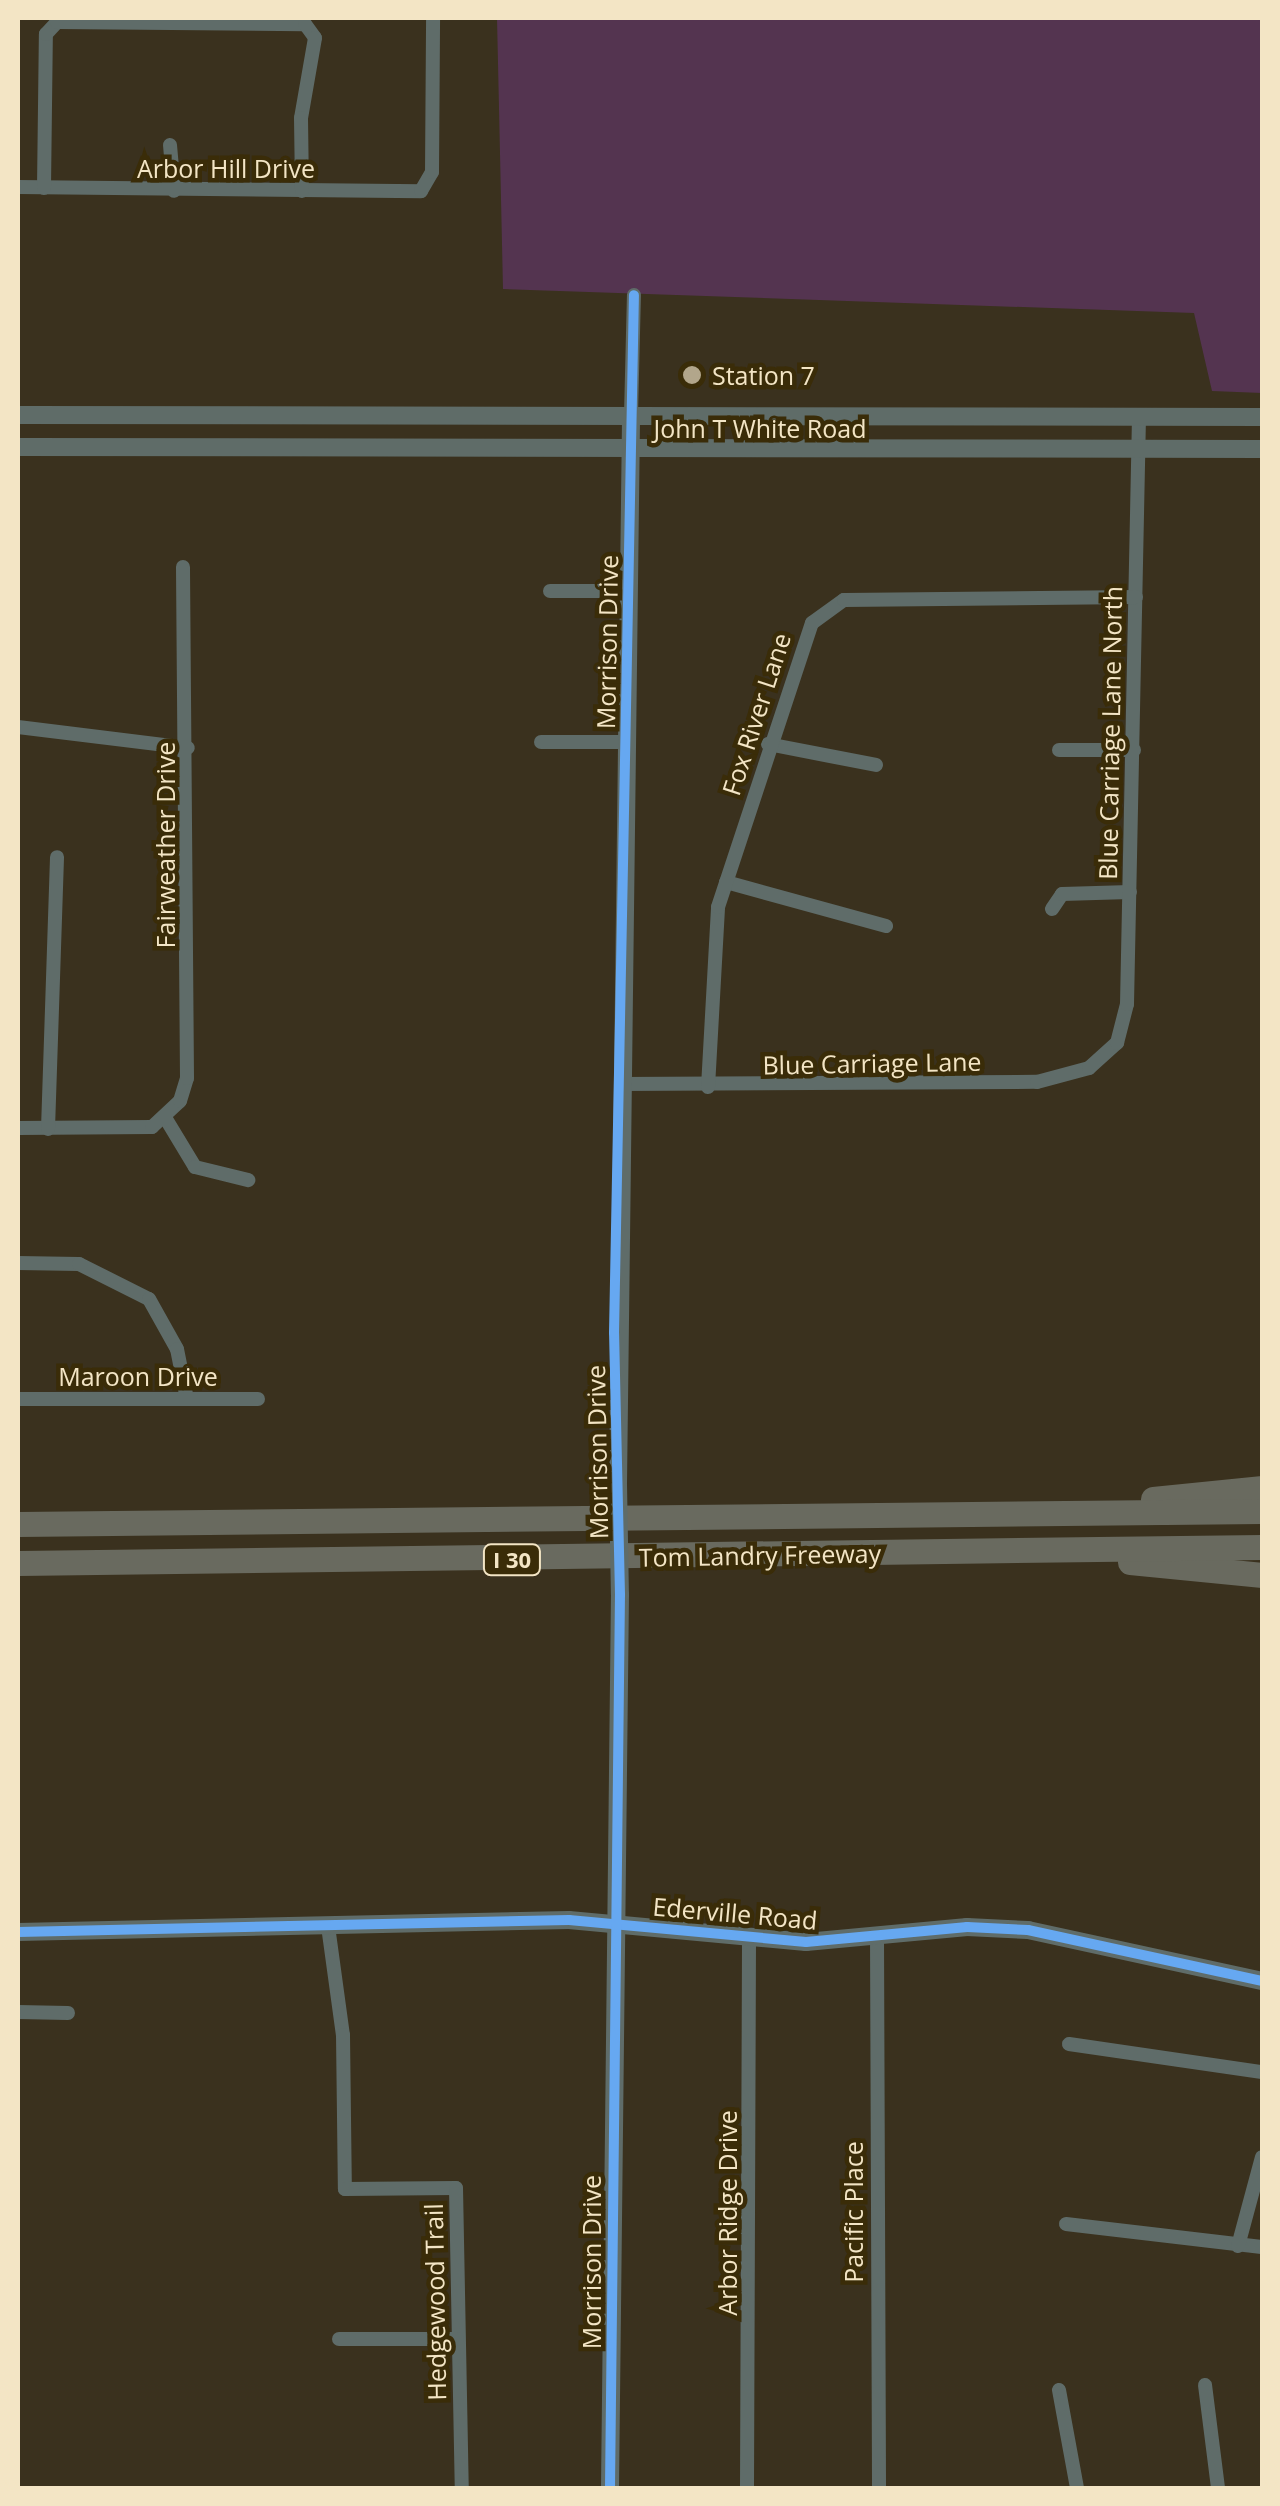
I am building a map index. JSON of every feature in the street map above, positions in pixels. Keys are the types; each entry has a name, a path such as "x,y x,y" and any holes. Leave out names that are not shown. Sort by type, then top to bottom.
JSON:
{"highway":[{"path":"1002,1516 1262,1488"},
{"name":"Tom Landry Freeway","path":"18,1524 1262,1511"},
{"name":"Tom Landry Freeway","path":"18,1563 1262,1547"},
{"path":"1006,1549 1262,1576"}],"main road":[{"name":"John T White Road","path":"18,415 1262,418"},
{"name":"John T White Road","path":"18,447 1139,445 1262,449"}],"street":[{"name":"Arbor Hill Drive","path":"18,188 421,191 430,182 433,18"},
{"path":"44,188 46,34 57,22 305,24 315,38 301,118 302,191"},
{"path":"170,145 174,190"},
{"path":"630,415 634,295"},
{"name":"Morrison Drive","path":"610,2488 612,1923 620,1595 621,1084 630,415"},
{"name":"Blue Carriage Lane North","path":"1114,1046 1126,1004 1139,417"},
{"name":"Fairweather Drive","path":"166,1119 187,1078 188,748 183,566"},
{"path":"550,591 627,591"},
{"name":"Fox River Lane","path":"708,1087 710,945 802,637 844,600 1136,597"},
{"path":"18,727 188,748"},
{"path":"541,742 625,742"},
{"path":"768,744 876,765"},
{"path":"1059,750 1134,750"},
{"path":"48,1129 57,857"},
{"path":"726,882 886,926"},
{"path":"1052,909 1062,894 1130,892"},
{"name":"Blue Carriage Lane","path":"621,1084 708,1087 1037,1082 1089,1068 1114,1046"},
{"path":"18,1128 152,1128 166,1119 194,1167 248,1180"},
{"path":"18,1263 79,1264 149,1299 178,1349 187,1399"},
{"name":"Maroon Drive","path":"18,1399 258,1399"},
{"name":"Ederville Road","path":"18,1932 612,1923 749,1937 1028,1930 1262,1981"},
{"name":"Hedgewood Trail","path":"328,1926 342,2035 345,2189 456,2188 462,2488"},
{"name":"Pacific Place","path":"877,1936 879,2488"},
{"name":"Arbor Ridge Drive","path":"747,2488 749,1937"},
{"path":"18,2012 68,2013"},
{"path":"1070,2044 1262,2072"},
{"path":"1238,2246 1262,2156"},
{"path":"1066,2224 1262,2247"},
{"path":"340,2339 457,2339"},
{"path":"1205,2385 1218,2488"},
{"path":"1059,2390 1076,2488"}],"shaded area":[{"path":"497,18 1262,18 1262,393 1212,391 1194,313 503,289"}],"cycle path":[{"path":"610,2488 620,1595 614,1333 634,295"},
{"path":"18,1932 569,1920 806,1942 967,1927 1028,1930 1262,1981"}],"place":[{"name":"Station 7","path":"692,375"}]}
